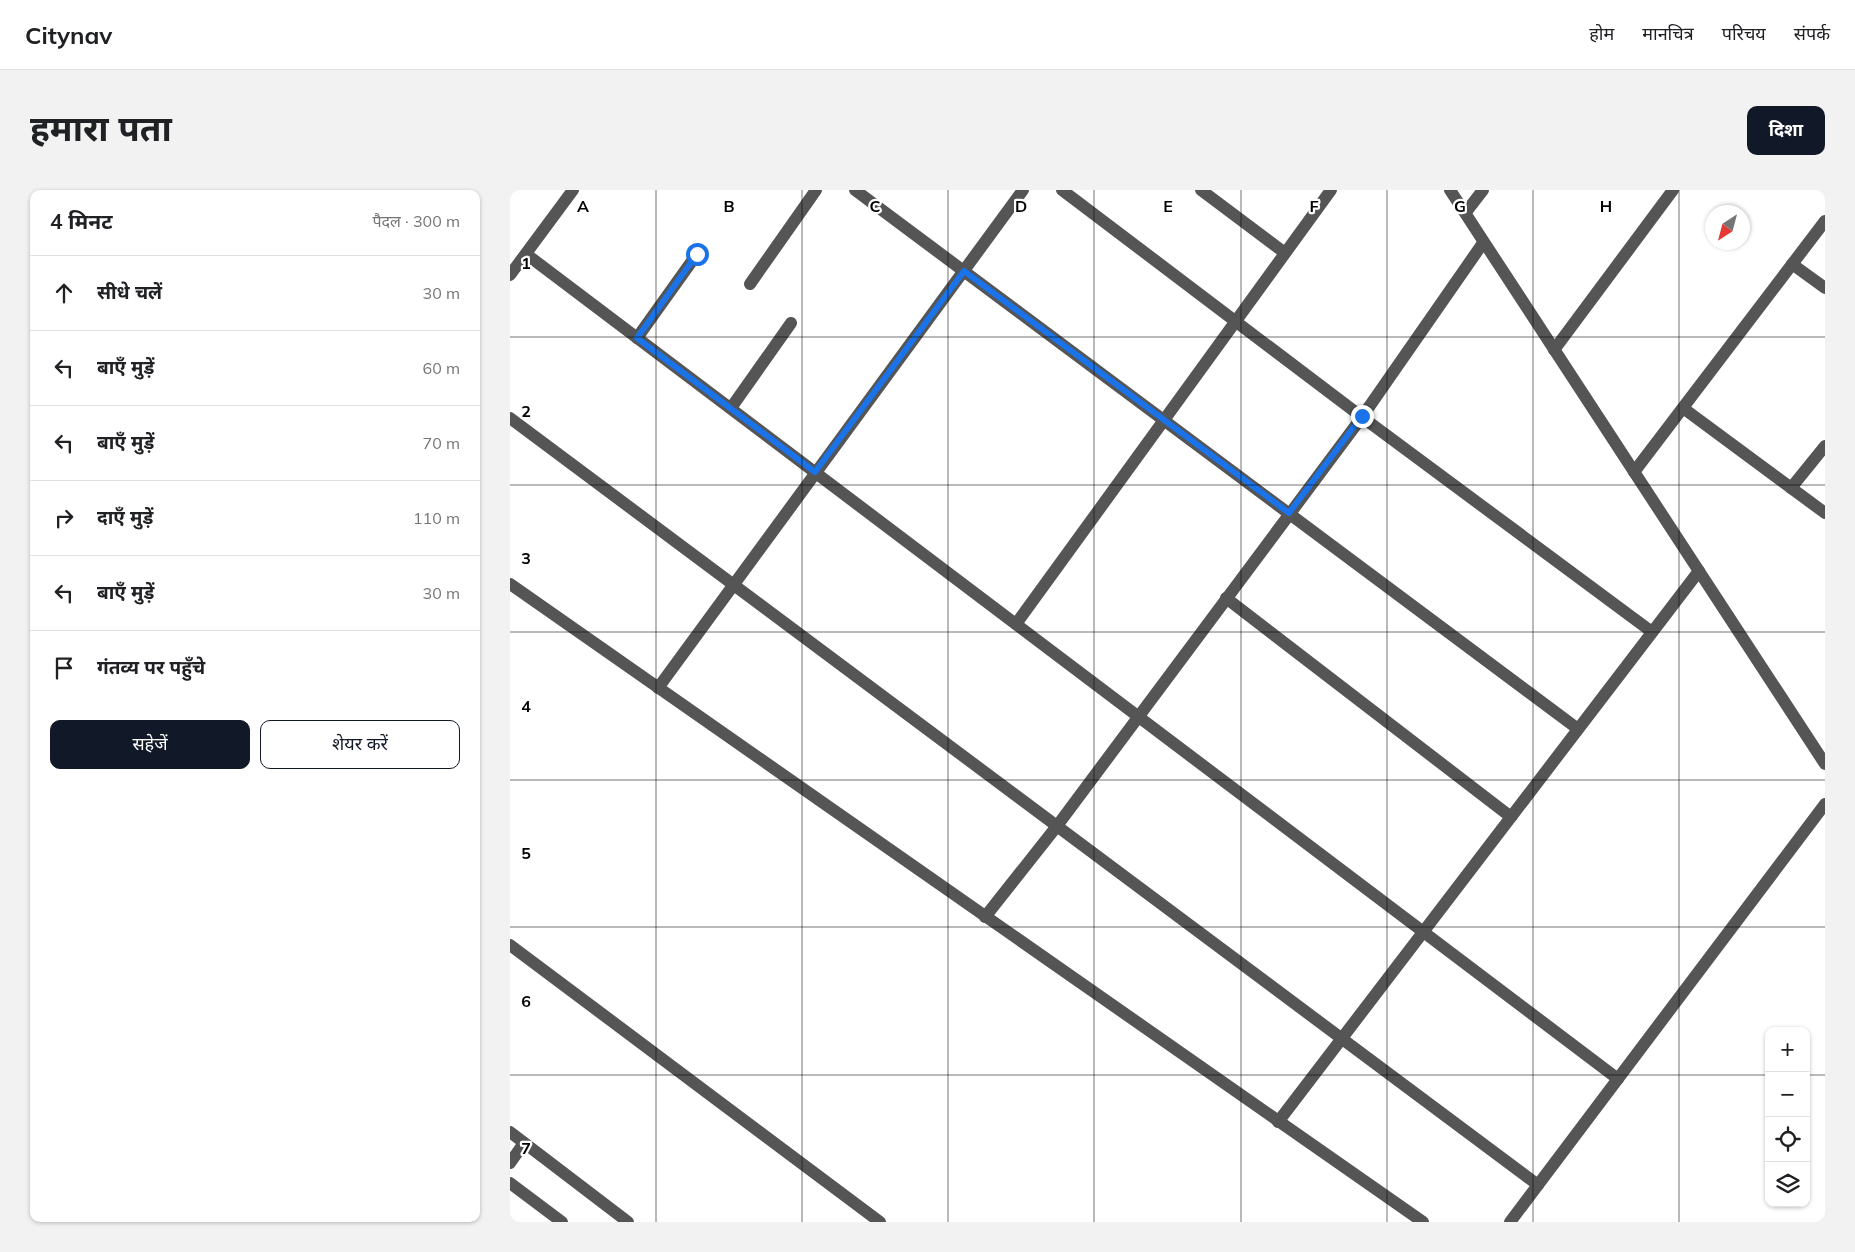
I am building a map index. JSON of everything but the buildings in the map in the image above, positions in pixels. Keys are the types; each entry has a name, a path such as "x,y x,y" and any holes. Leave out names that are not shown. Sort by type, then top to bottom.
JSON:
{"street":[{"path":"510,275 573,190"},
{"path":"750,284 816,190"},
{"path":"855,190 1578,729"},
{"path":"658,688 1024,190"},
{"path":"1062,190 1652,632"},
{"path":"1201,190 1285,253"},
{"path":"1016,624 1331,190"},
{"path":"1450,190 1825,764"},
{"path":"1466,212 1482,190"},
{"path":"1554,350 1674,190"},
{"path":"1634,472 1825,221"},
{"path":"986,917 1057,826 1362,416 1483,243"},
{"path":"526,254 1618,1079"},
{"path":"637,338 697,254"},
{"path":"1792,264 1825,288"},
{"path":"731,408 791,323"},
{"path":"1683,408 1825,513"},
{"path":"510,418 1538,1185"},
{"path":"1791,488 1825,446"},
{"path":"1278,1122 1699,571"},
{"path":"510,584 1423,1222"},
{"path":"1226,598 1511,817"},
{"path":"1510,1222 1825,804"},
{"path":"510,945 880,1222"},
{"path":"510,1132 628,1222"},
{"path":"510,1163 524,1143"},
{"path":"510,1183 562,1222"}],"route":[{"path":"697,254 637,338 815,472 964,271 1289,513 1362,416"}]}
